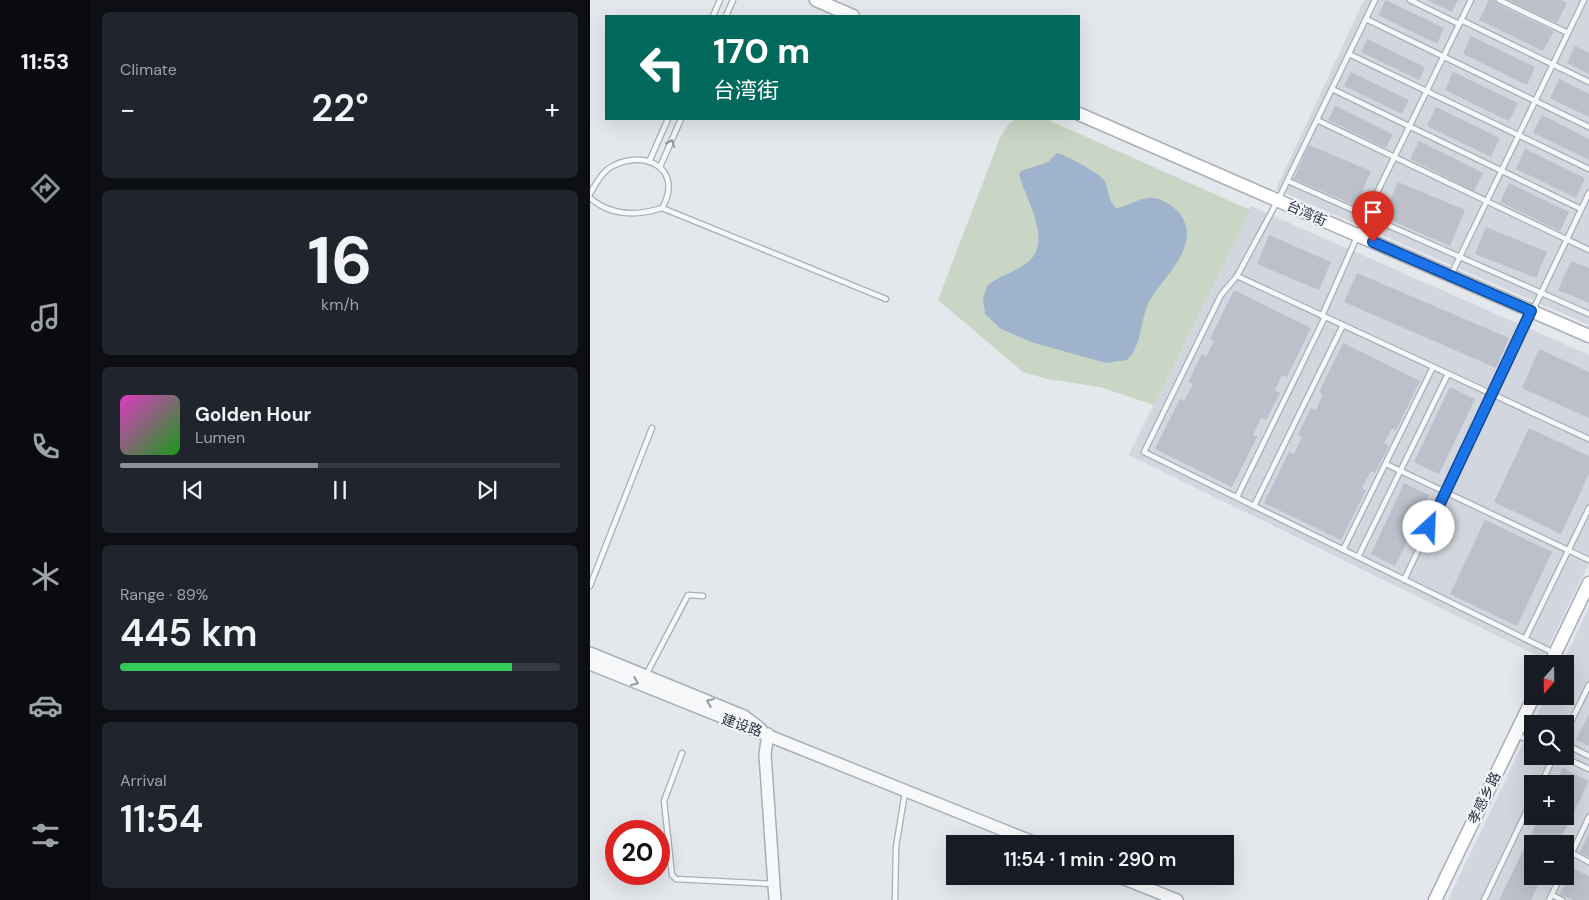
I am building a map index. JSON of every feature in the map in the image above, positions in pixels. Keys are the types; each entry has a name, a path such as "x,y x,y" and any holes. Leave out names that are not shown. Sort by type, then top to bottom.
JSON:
{"main road":[{"path":"816,0 851,15"},
{"name":"台湾街","path":"1080,114 1589,336"},
{"path":"1553,655 1589,583"},
{"name":"孝感乡路","path":"1435,900 1523,729 1531,705"}],"street":[{"name":"建设路","path":"590,653 744,716 768,734"},
{"name":"建设路","path":"590,664 740,726 768,734"},
{"path":"775,900 765,754 768,734 1016,835"},
{"path":"1140,885 1177,900"}],"lane":[{"path":"713,15 720,0"},
{"path":"726,15 733,0"},
{"path":"1375,0 1288,181 1237,276 1222,295 1144,452 1525,639 1548,655"},
{"path":"1410,0 1589,82"},
{"path":"1236,497 1324,316 1366,216 1471,0"},
{"path":"1499,0 1568,33"},
{"path":"1450,276 1584,0"},
{"path":"1366,19 1589,127"},
{"path":"1349,54 1589,169"},
{"path":"1332,89 1581,209"},
{"path":"650,162 668,120"},
{"path":"660,167 681,120"},
{"path":"1317,120 1589,250"},
{"path":"662,208 668,198 669,186 666,172 650,162 626,162 613,166 601,176 590,196 608,209 624,213 642,213 662,208 886,299"},
{"path":"1288,181 1589,314"},
{"path":"1404,580 1589,193"},
{"path":"1237,276 1589,439"},
{"path":"1254,506 1343,325"},
{"path":"1344,550 1433,367"},
{"path":"1358,557 1448,374"},
{"path":"590,586 652,428"},
{"path":"1386,464 1589,560"},
{"path":"1525,639 1589,508"},
{"path":"646,676 688,595 703,596"},
{"path":"1574,716 1589,685"},
{"path":"1574,748 1589,756"},
{"path":"682,752 664,801 672,875 676,879 774,884"},
{"path":"1574,762 1589,770"},
{"path":"895,900 896,847 905,790"},
{"path":"1484,900 1524,817"},
{"path":"1574,849 1589,817"},
{"path":"1574,854 1589,862"},
{"path":"1556,885 1550,898 1562,900"}],"shaded area":[{"path":"1364,0 1589,0 1589,325 1276,189"},
{"path":"1251,206 1589,355 1589,563 1544,655 1537,655 1129,455"},
{"path":"1589,607 1589,900 1448,900 1524,742 1524,765 1574,765 1574,715 1537,715 1542,705 1574,705 1574,655 1566,655"}],"green space":[{"path":"1014,120 1048,120 1250,210 1154,405 1100,387 1047,379 1023,372 938,300 1000,138 1007,126"}],"water":[{"path":"1057,153 1073,160 1101,177 1106,183 1112,203 1117,208 1144,199 1156,198 1174,208 1186,224 1187,236 1185,247 1172,270 1150,300 1144,315 1139,339 1127,360 1106,363 1031,342 1001,329 985,314 983,298 987,286 1024,265 1033,256 1038,246 1036,222 1019,174 1021,171 1048,162"}],"building":[{"path":"1386,0 1444,28 1437,44 1378,15"},
{"path":"1427,0 1458,0 1452,12"},
{"path":"1489,0 1495,0 1497,4 1554,31 1543,51 1479,20"},
{"path":"1508,0 1561,0 1567,3 1557,23"},
{"path":"1471,36 1535,67 1527,85 1463,54"},
{"path":"1367,39 1425,67 1419,80 1361,52"},
{"path":"1575,46 1589,53 1589,74 1567,63"},
{"path":"1351,72 1409,100 1402,114 1344,86"},
{"path":"1453,72 1518,103 1509,121 1445,90"},
{"path":"1559,79 1589,94 1589,117 1550,98"},
{"path":"1335,106 1393,134 1386,148 1328,120"},
{"path":"1436,107 1500,138 1491,157 1427,126"},
{"path":"1542,115 1589,139 1589,160 1533,133"},
{"path":"1419,141 1483,173 1474,191 1410,159"},
{"path":"1309,145 1371,171 1356,206 1294,179"},
{"path":"1525,149 1585,178 1576,198 1516,169"},
{"path":"1398,182 1465,210 1450,246 1383,217"},
{"path":"1509,183 1569,212 1560,231 1500,202"},
{"path":"1486,227 1547,252 1536,278 1475,254"},
{"path":"1269,235 1331,262 1319,290 1257,264"},
{"path":"1571,261 1589,268 1589,303 1558,290"},
{"path":"1357,273 1509,338 1496,368 1344,302"},
{"path":"1234,290 1311,328 1287,377 1282,375 1275,390 1280,393 1266,420 1261,418 1253,435 1257,437 1232,487 1155,449 1180,399 1184,401 1193,384 1188,382 1202,354 1206,357 1214,341 1210,339"},
{"path":"1343,343 1420,381 1396,430 1392,428 1384,443 1389,446 1375,473 1371,471 1362,488 1366,490 1341,540 1264,503 1289,452 1294,454 1302,437 1298,435 1311,408 1316,410 1323,394 1319,392"},
{"path":"1539,349 1589,372 1589,418 1522,388"},
{"path":"1450,387 1475,399 1439,474 1414,462"},
{"path":"1529,428 1589,456 1589,474 1561,534 1494,502"},
{"path":"1404,483 1429,495 1395,566 1371,554"},
{"path":"1485,520 1552,552 1517,626 1450,594"},
{"path":"1589,714 1589,746 1576,740"},
{"path":"1563,768 1589,781 1574,811 1574,775 1560,775"},
{"path":"1536,825 1567,825 1562,835 1531,835"},
{"path":"1589,833 1589,857 1580,852"},
{"path":"1524,849 1524,885 1538,885 1531,900 1499,900"},
{"path":"1574,869 1589,876 1589,900 1573,900 1560,894 1564,885 1574,885"}],"route":[{"path":"1373,242 1531,311 1429,527"}]}
